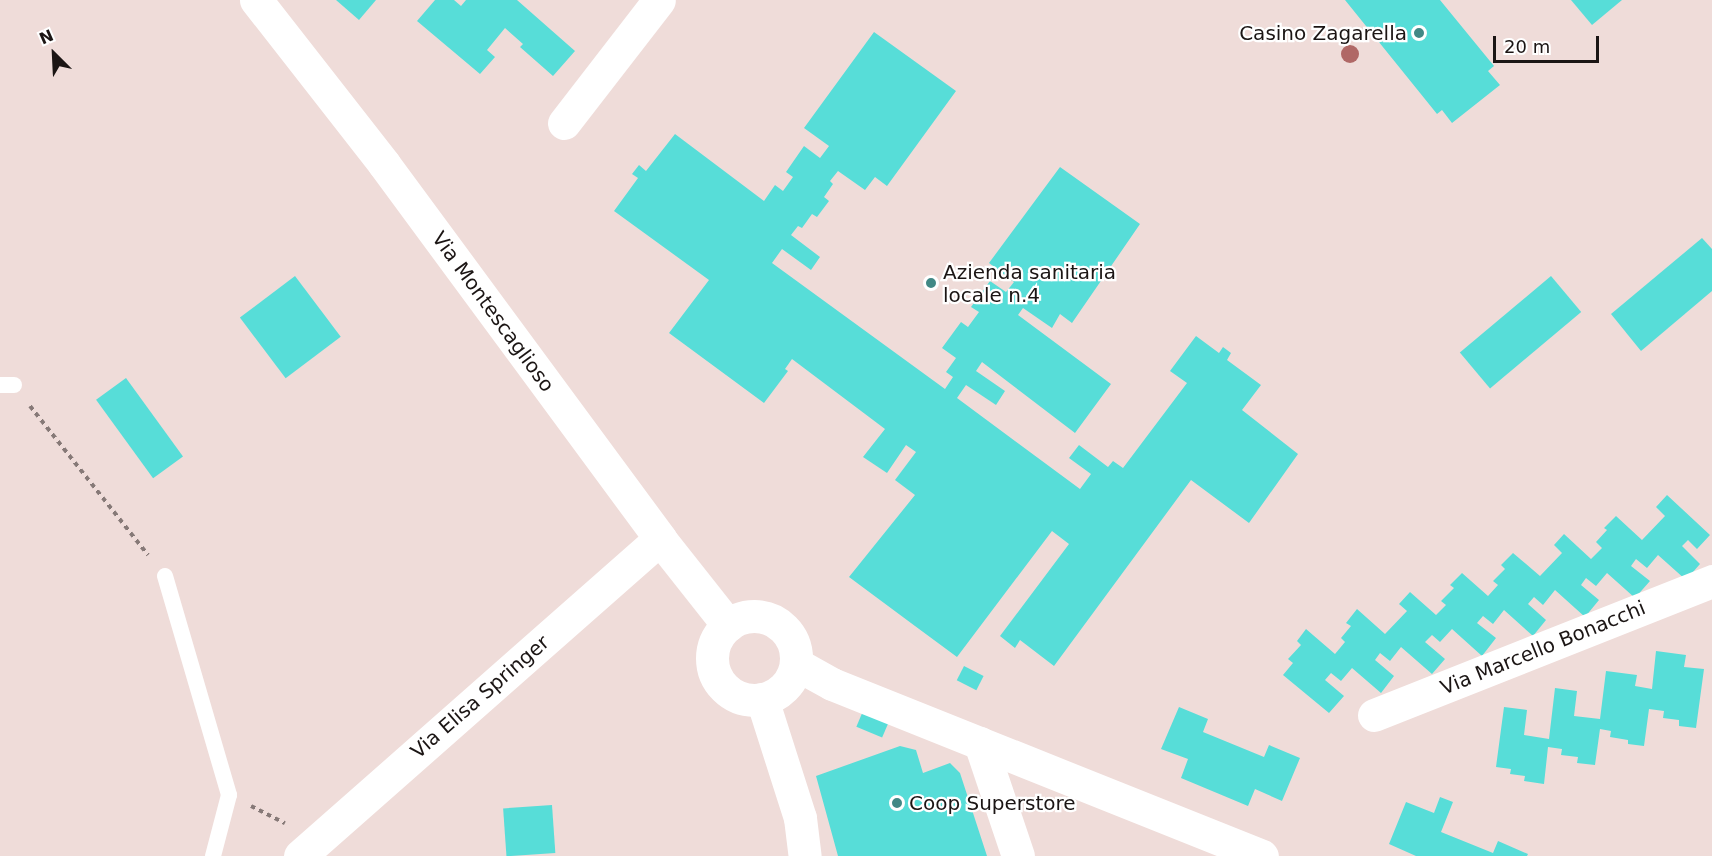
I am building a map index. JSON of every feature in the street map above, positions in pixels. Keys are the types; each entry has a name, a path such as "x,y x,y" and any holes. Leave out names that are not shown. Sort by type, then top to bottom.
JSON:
{"street":[{"name":"Via Montescaglioso","path":"256,0 384,164 660,539 728,626"},
{"path":"564,123 659,0"},
{"name":"Via Elisa Springer","path":"309,848 660,539"},
{"name":"Via Marcello Bonacchi","path":"1374,715 1712,581"},
{"path":"754,616 769,619 781,626 790,637 796,650 796,664 791,678 782,690 762,699 743,699 731,694 715,674 713,648 718,636 728,626 740,619 754,616"},
{"path":"796,664 832,684 1262,856"},
{"path":"762,699 800,818 805,856"},
{"path":"980,743 1018,856"}],"lane":[{"path":"165,576 229,795 213,856"}],"path":[{"path":"7,385 165,576"},
{"path":"229,795 309,848"}],"building":[{"path":"336,0 376,0 359,20"},
{"path":"435,0 454,0 461,6 466,0 517,0 575,51 553,76 520,47 523,44 505,28 487,50 495,57 480,74 417,21"},
{"name":"Casino Zagarella","path":"1345,0 1440,0 1494,66 1488,71 1500,85 1452,123 1442,110 1437,114"},
{"path":"1571,0 1622,0 1592,25"},
{"path":"874,32 956,91 887,186 875,177 865,190 838,171 830,181 833,184 824,197 829,201 817,217 812,214 802,228 798,226 791,235 820,257 811,270 782,249 772,263 945,389 953,377 946,372 956,358 942,348 961,322 968,327 979,312 971,307 990,281 1006,292 1014,282 989,263 1060,167 1140,224 1072,323 1060,314 1052,328 1023,308 1018,315 1111,384 1075,433 982,362 976,371 1005,391 996,405 966,385 957,398 1080,489 1091,474 1069,458 1079,445 1108,467 1113,461 1123,468 1187,383 1170,371 1196,336 1219,353 1223,347 1231,353 1227,360 1261,385 1242,410 1298,454 1249,523 1191,480 1054,666 1020,640 1015,648 1000,636 1069,544 1052,531 957,657 849,577 915,495 895,480 916,452 906,445 887,473 863,457 885,429 792,359 785,369 788,371 764,403 669,333 709,280 614,211 638,178 632,174 639,165 646,171 675,134 764,201 775,185 783,191 793,177 786,172 804,146 820,158 829,146 804,128"},
{"path":"1702,238 1712,249 1712,291 1641,351 1611,314"},
{"path":"295,276 341,337 286,378 240,318"},
{"path":"1551,276 1581,312 1490,388 1460,352"},
{"path":"126,378 183,456 153,478 96,400"},
{"path":"1667,495 1710,535 1697,549 1688,540 1682,546 1700,564 1686,580 1658,555 1647,568 1636,559 1631,566 1650,581 1635,598 1607,573 1596,586 1586,578 1581,585 1599,600 1585,617 1555,590 1543,605 1534,597 1528,604 1546,620 1533,636 1504,610 1493,624 1483,616 1477,623 1496,638 1482,656 1452,629 1440,642 1432,635 1425,642 1445,659 1432,674 1401,647 1390,661 1380,653 1375,660 1394,676 1381,693 1352,668 1341,681 1331,673 1325,680 1344,696 1329,713 1283,675 1293,663 1288,659 1301,645 1297,641 1306,629 1335,654 1345,642 1341,638 1351,626 1346,623 1357,609 1385,634 1407,611 1399,604 1410,592 1436,615 1446,605 1441,601 1454,588 1450,585 1462,573 1488,596 1498,585 1493,581 1505,569 1501,565 1513,553 1540,576 1562,553 1554,545 1564,534 1591,559 1602,548 1596,542 1607,530 1604,528 1616,516 1642,540 1665,516 1656,507"},
{"path":"1656,651 1686,655 1684,667 1704,669 1696,728 1679,726 1679,720 1663,718 1664,711 1649,709 1644,746 1628,744 1628,740 1610,737 1611,731 1600,729 1595,765 1577,763 1578,757 1561,755 1562,749 1548,747 1544,784 1524,781 1525,776 1510,774 1511,769 1496,767 1504,707 1527,710 1524,735 1549,739 1555,688 1577,691 1574,716 1600,719 1606,671 1637,675 1635,686 1652,689"},
{"path":"964,666 984,676 976,690 957,680"},
{"path":"1179,707 1208,719 1203,732 1264,757 1269,745 1300,758 1282,801 1255,789 1248,806 1181,778 1188,759 1161,749"},
{"path":"863,711 889,722 882,738 856,727"},
{"name":"Coop Superstore","path":"900,746 916,750 923,773 950,763 960,773 987,856 838,856 816,776"},
{"path":"1440,797 1453,802 1441,832 1493,853 1498,841 1528,854 1527,856 1416,856 1389,844 1406,802 1434,813"},
{"path":"552,805 555,853 506,856 503,808"}],"place":[{"name":"Casino Zagarella","path":"1419,33"},
{"name":"Azienda sanitaria locale n.4","path":"931,283"},
{"name":"Coop Superstore","path":"897,803"}]}
